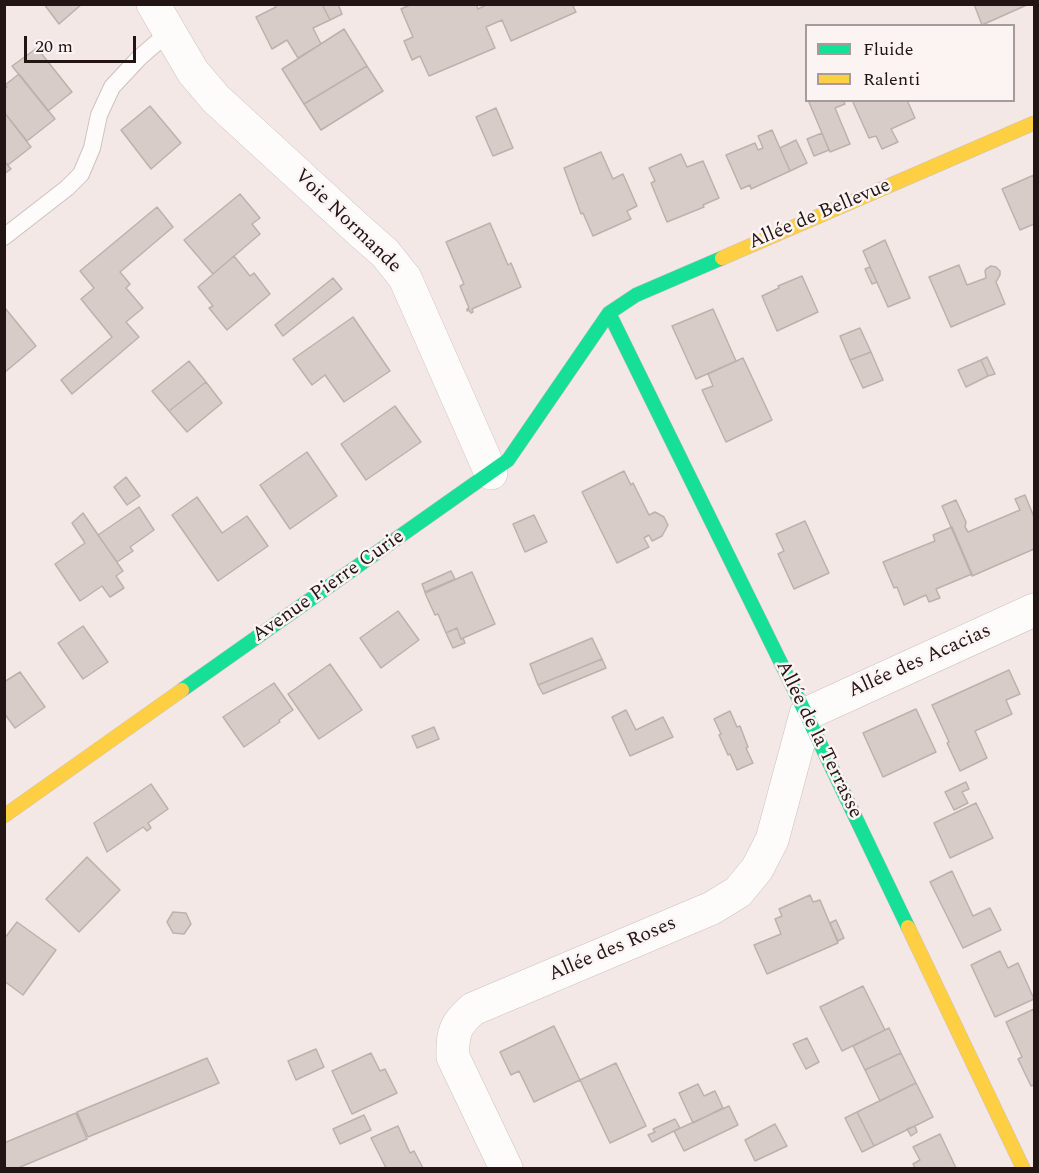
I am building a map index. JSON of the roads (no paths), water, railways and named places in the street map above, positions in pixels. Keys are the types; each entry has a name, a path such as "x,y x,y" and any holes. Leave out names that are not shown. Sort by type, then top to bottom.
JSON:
{"street":[{"name":"Voie Normande","path":"161,18 193,72 216,99 385,253 405,278 491,473"},
{"name":"Allée de Bellevue","path":"609,313 636,295 1035,123"},
{"name":"Avenue Pierre Curie","path":"4,816 508,460 609,313"},
{"name":"Allée de la Terrasse","path":"609,313 806,714 1023,1168"},
{"name":"Allée des Acacias","path":"806,714 1035,610"},
{"name":"Allée des Roses","path":"506,1168 453,1057 452,1040 462,1018 473,1010 712,908 738,892 757,869 772,840 806,714"}],"lane":[{"path":"4,237 68,188 81,174 92,148 99,115 112,87 139,58 161,18"}]}
